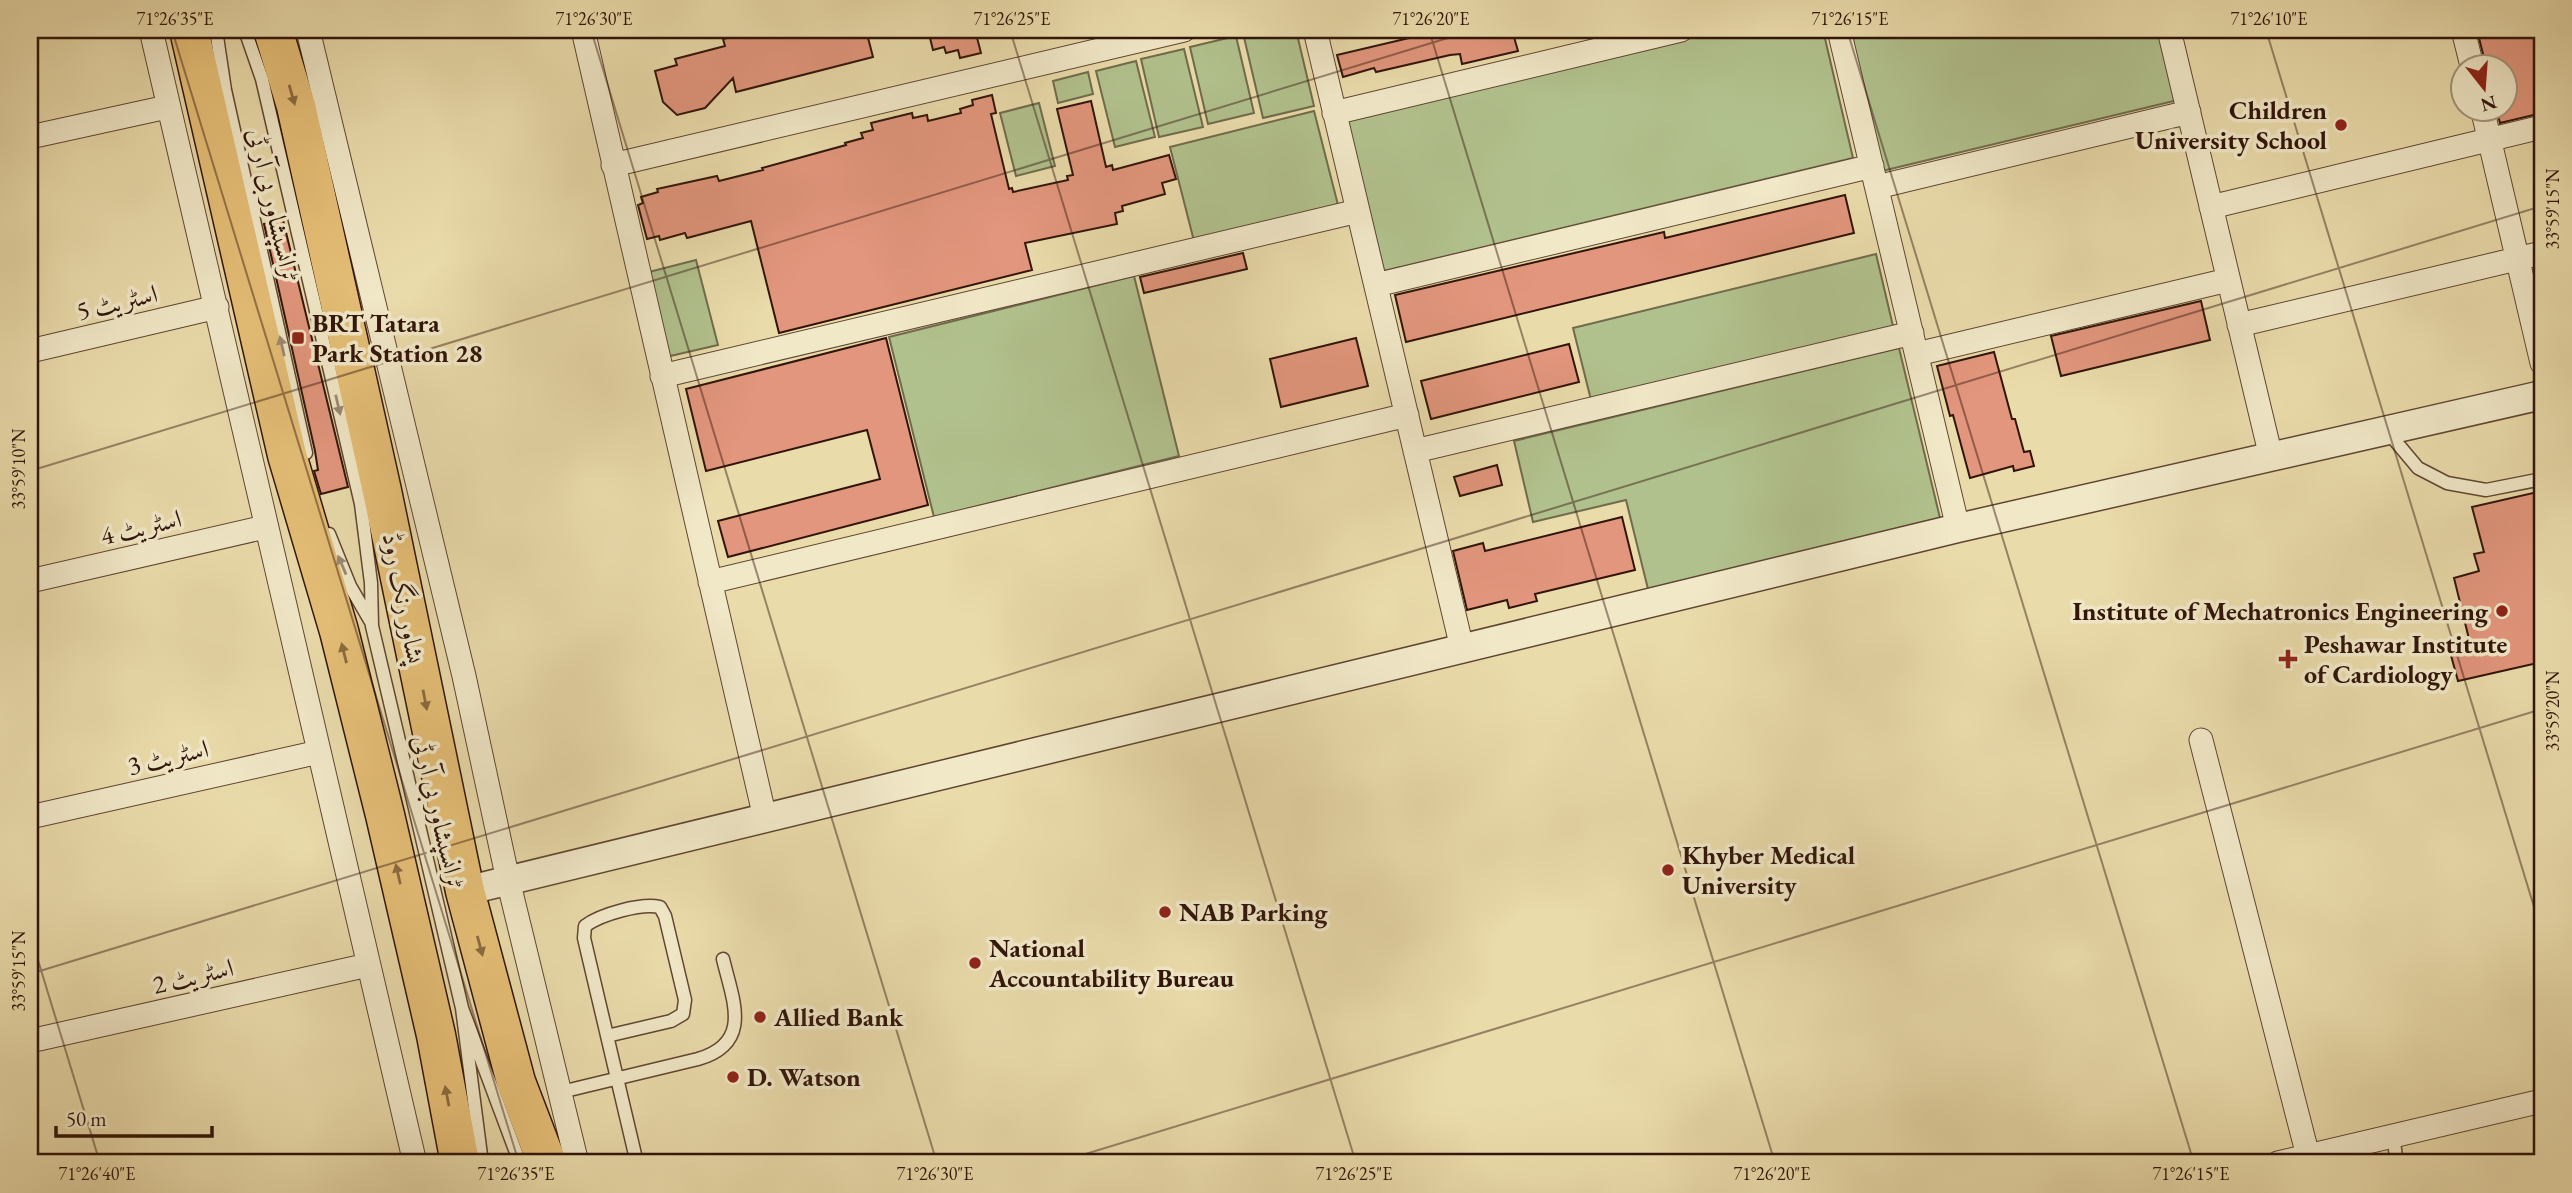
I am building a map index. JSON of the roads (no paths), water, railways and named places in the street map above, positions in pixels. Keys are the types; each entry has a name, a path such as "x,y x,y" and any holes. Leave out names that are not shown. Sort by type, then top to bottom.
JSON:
{"highway":[{"path":"189,30 287,456 339,631 385,815 436,1035 460,1163"},
{"name":"پشاور رنگ روڈ","path":"273,30 296,106 382,491 465,891 516,1082 547,1163"}],"street":[{"path":"150,30 217,307 265,527 415,1163"},
{"path":"308,30 464,676 508,880 577,1163"},
{"path":"583,30 765,818"},
{"path":"613,165 1184,30"},
{"path":"1315,30 1462,648"},
{"path":"1334,113 1681,30"},
{"path":"1839,30 1958,528"},
{"path":"2169,30 2271,457"},
{"path":"2463,30 2468,52"},
{"path":"30,136 167,107"},
{"path":"1376,285 2189,112"},
{"path":"2485,122 2542,363"},
{"path":"2211,207 2542,127"},
{"path":"662,376 1358,211"},
{"path":"2239,325 2542,253"},
{"path":"1415,451 1914,343 2228,280"},
{"name":"اسٹریٹ 5","path":"30,351 217,307"},
{"path":"465,891 1958,528 2542,395"},
{"path":"710,582 1407,415"},
{"name":"اسٹریٹ 4","path":"30,581 265,527"},
{"path":"2201,740 2308,1156"},
{"name":"اسٹریٹ 3","path":"30,817 319,752"},
{"name":"اسٹریٹ 2","path":"30,1041 368,965"},
{"path":"2283,1163 2542,1101"}],"lane":[{"name":"ٹرانسپشاور بی آر ٹی","path":"216,30 225,90 310,469"},
{"name":"ٹرانسپشاور بی آر ٹی","path":"245,30 262,79 361,504 372,583 372,626 462,1008 482,1163"},
{"path":"2387,430 2418,468 2447,483 2486,490 2542,479"},
{"name":"ٹرانسپشاور بی آر ٹی","path":"324,522 350,586 372,626"},
{"path":"607,1036 671,1021 683,1014 685,1000 665,916 660,907 649,904 594,919 585,926 584,938 607,1036 618,1078 637,1163"},
{"path":"561,1092 715,1054 727,1045 735,1028 735,1010 723,959"},
{"name":"ٹرانسپشاور بی آر ٹی","path":"462,1008 520,1163"},
{"path":"2393,1136 2397,1163"}],"place":[{"name":"Children University School","path":"2341,125"},
{"name":"BRT Tatara Park Station 28","path":"298,338"},
{"name":"Institute of Mechatronics Engineering","path":"2502,611"},
{"name":"Peshawar Institute of Cardiology","path":"2288,659"},
{"name":"Khyber Medical University","path":"1668,870"},
{"name":"NAB Parking","path":"1165,912"},
{"name":"National Accountability Bureau","path":"975,963"},
{"name":"Allied Bank","path":"760,1017"},
{"name":"D. Watson","path":"733,1077"}]}
